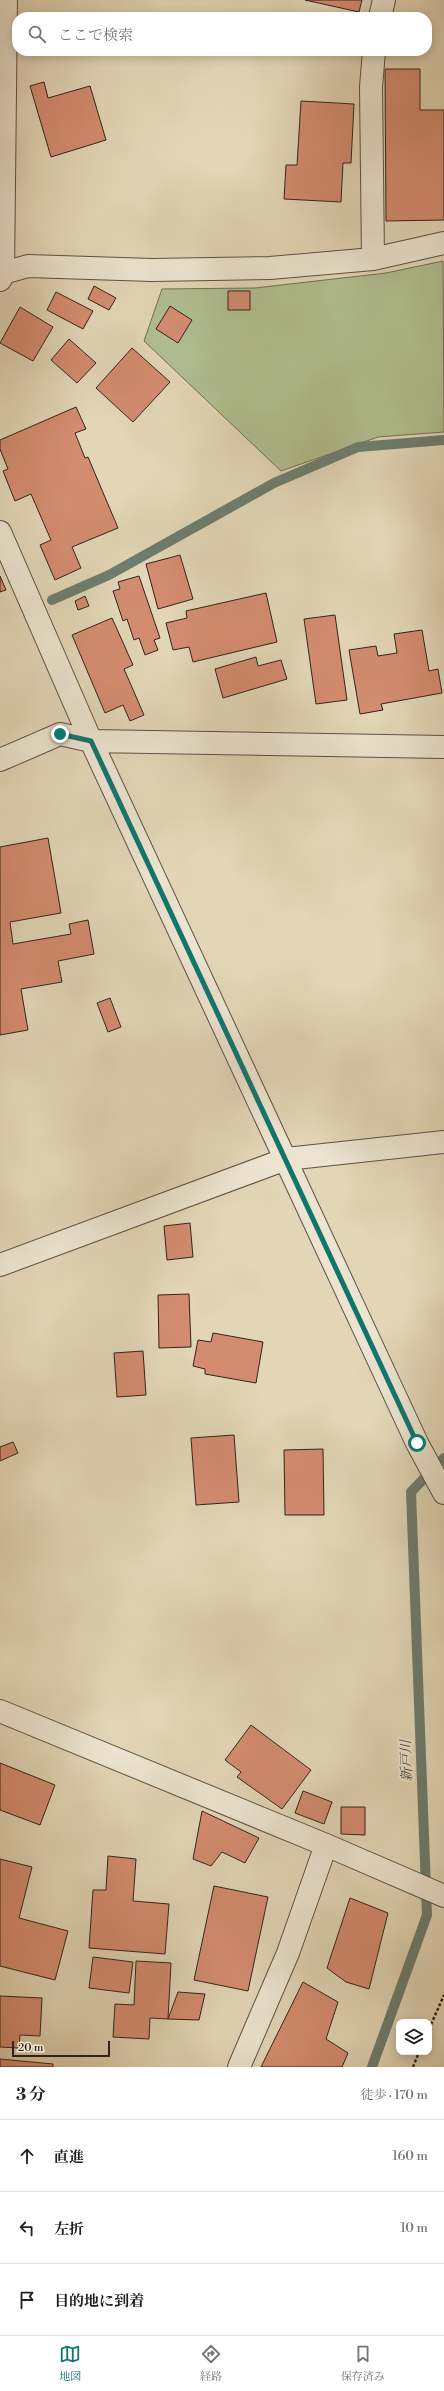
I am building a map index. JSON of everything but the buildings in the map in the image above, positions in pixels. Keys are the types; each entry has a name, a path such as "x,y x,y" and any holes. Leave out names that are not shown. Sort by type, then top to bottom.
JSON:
{"street":[{"path":"6,0 1,277 28,266 152,270 270,268 373,259 444,243"},
{"path":"381,12 384,0"},
{"path":"373,259 371,88 374,56"},
{"path":"0,532 91,741 417,1443 443,1491"},
{"path":"0,760 60,734 91,741 444,747"},
{"path":"0,1265 286,1159 444,1142"},
{"path":"0,1711 326,1845 444,1896"},
{"path":"239,2067 288,1953 326,1845"}],"path":[{"path":"432,2022 444,1995"},
{"path":"413,2067 418,2055"}],"green space":[{"path":"443,261 444,432 378,437 281,471 144,341 162,289 255,288 386,273"}],"waterway":[{"path":"52,600 109,575 274,483 358,447 444,440"},
{"name":"新戸川","path":"372,2067 427,1915 411,1492 444,1458"}],"route":[{"path":"60,734 91,741 417,1443"}]}
